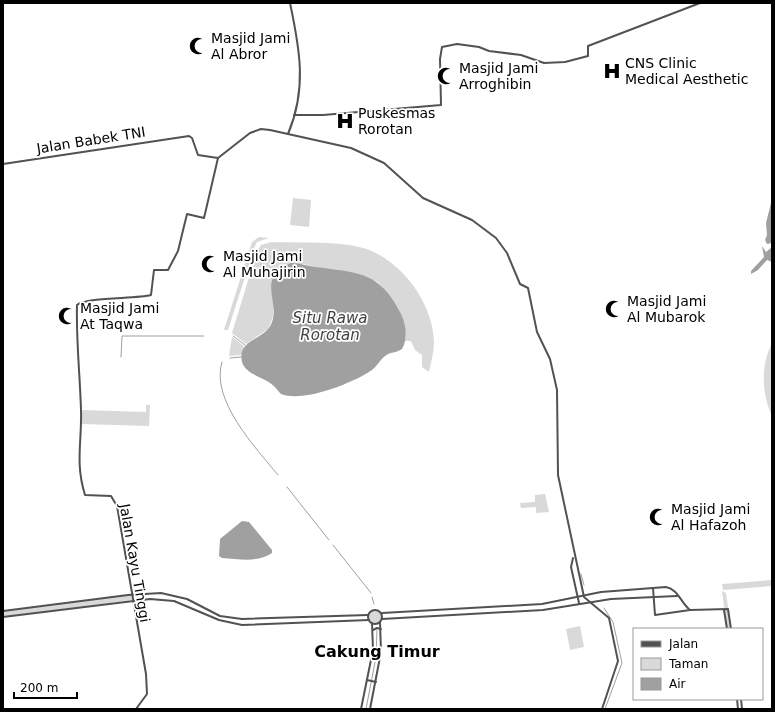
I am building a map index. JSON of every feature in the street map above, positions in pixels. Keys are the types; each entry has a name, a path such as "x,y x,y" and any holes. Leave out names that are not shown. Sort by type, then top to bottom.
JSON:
{"street":[{"path":"288,134 294,115 301,81 296,30 290,3"},
{"path":"294,115 323,115 441,105 440,48 442,47 456,44 469,45 489,51 521,55 544,63 570,61 588,56 588,46 700,3"},
{"path":"218,158 255,131 266,129 351,148 380,161 395,171 426,200 472,220 496,238 507,253 520,284 528,289 537,332 550,359 557,390 558,475 584,597 588,602 609,618 618,661 602,709"},
{"name":"Jalan Babek TNI","path":"3,164 182,137 191,137 198,156 218,158"},
{"name":"Jalan Kayu Tinggi","path":"136,709 147,695 147,683 116,506 111,496 85,495 80,471 78,456 81,411 77,347 78,304 151,295 154,270 168,270 176,255 187,214 204,218 218,158"},
{"path":"573,558 571,564 579,604"},
{"path":"653,588 655,615 690,610 728,610 731,628"},
{"path":"3,611 134,594 161,593 176,595 220,616 242,619 368,615 374,610 379,610 382,614 542,604 584,597 601,592 653,588 672,588 690,610"},
{"path":"372,623 381,620 543,610 588,602 653,596 678,596"},
{"path":"3,617 134,600 160,599 174,601 219,620 242,626 369,620"},
{"path":"724,610 727,628"},
{"path":"7,611 8,616"},
{"path":"370,709 381,652 379,628 382,614"},
{"path":"364,615 366,617 365,620"},
{"path":"361,709 373,650 372,623 369,620 368,615"},
{"path":"373,630 379,628"},
{"path":"368,680 375,681"}],"green space":[{"path":"293,198 311,200 309,227 290,225"},
{"path":"259,237 269,238 257,242 255,246 228,330 224,330 252,242"},
{"path":"271,242 327,243 359,247 374,252 400,270 420,297 432,327 434,342 429,372 422,367 422,355 415,350 411,341 405,341 406,335 394,305 382,286 376,281 303,264 273,307 273,317 268,329 246,344 232,333 257,251 261,245"},
{"path":"232,337 244,346 241,355 229,356"},
{"path":"772,344 772,416 764,390 764,370 768,352"},
{"path":"146,405 150,405 149,426 82,424 82,410 146,412"},
{"path":"545,494 549,512 536,513 536,507 521,508 520,503 535,502 535,495"},
{"path":"772,580 772,586 723,590 722,584"},
{"path":"722,591 726,593 731,628 727,628"},
{"path":"131,595 132,600 3,617 3,611"},
{"path":"372,610 378,610 382,614 382,620 378,624 372,624 368,620 368,614"},
{"path":"580,626 584,647 570,650 566,629"}],"water":[{"path":"772,199 772,243 767,244 765,240 767,235 766,223"},
{"path":"762,246 766,252 772,247 772,262 767,260 758,270 751,274 751,271 764,257"},
{"name":"Situ Rawa Rorotan","path":"291,263 356,273 376,282 385,289 403,318 406,336 402,349 387,355 372,370 341,386 302,396 281,394 272,384 246,369 242,362 241,355 243,350 250,342 264,333 273,321 274,312 271,285 273,277 280,270"},
{"path":"242,521 249,522 272,550 272,553 261,558 248,560 222,558 219,556 220,539"}],"waterway":[{"path":"121,357 122,336 204,336"},
{"path":"233,336 245,345"},
{"path":"230,358 241,357"},
{"path":"222,362 220,377 223,392 229,407 237,423 247,437 278,475"},
{"path":"287,487 329,540"},
{"path":"333,545 371,593"},
{"path":"581,574 584,585"},
{"path":"372,597 374,604"},
{"path":"604,608 613,622 622,663 605,709"},
{"path":"366,709 376,657 377,630"}],"place":[{"name":"Masjid Jami Al Abror","path":"198,46"},
{"name":"CNS Clinic Medical Aesthetic","path":"612,71"},
{"name":"Masjid Jami Arroghibin","path":"446,76"},
{"name":"Puskesmas Rorotan","path":"345,121"},
{"name":"Masjid Jami Al Muhajirin","path":"210,264"},
{"name":"Masjid Jami Al Mubarok","path":"614,309"},
{"name":"Masjid Jami At Taqwa","path":"67,316"},
{"name":"Masjid Jami Al Hafazoh","path":"658,517"}],"district":[{"name":"Cakung Timur","path":"377,651"}]}
